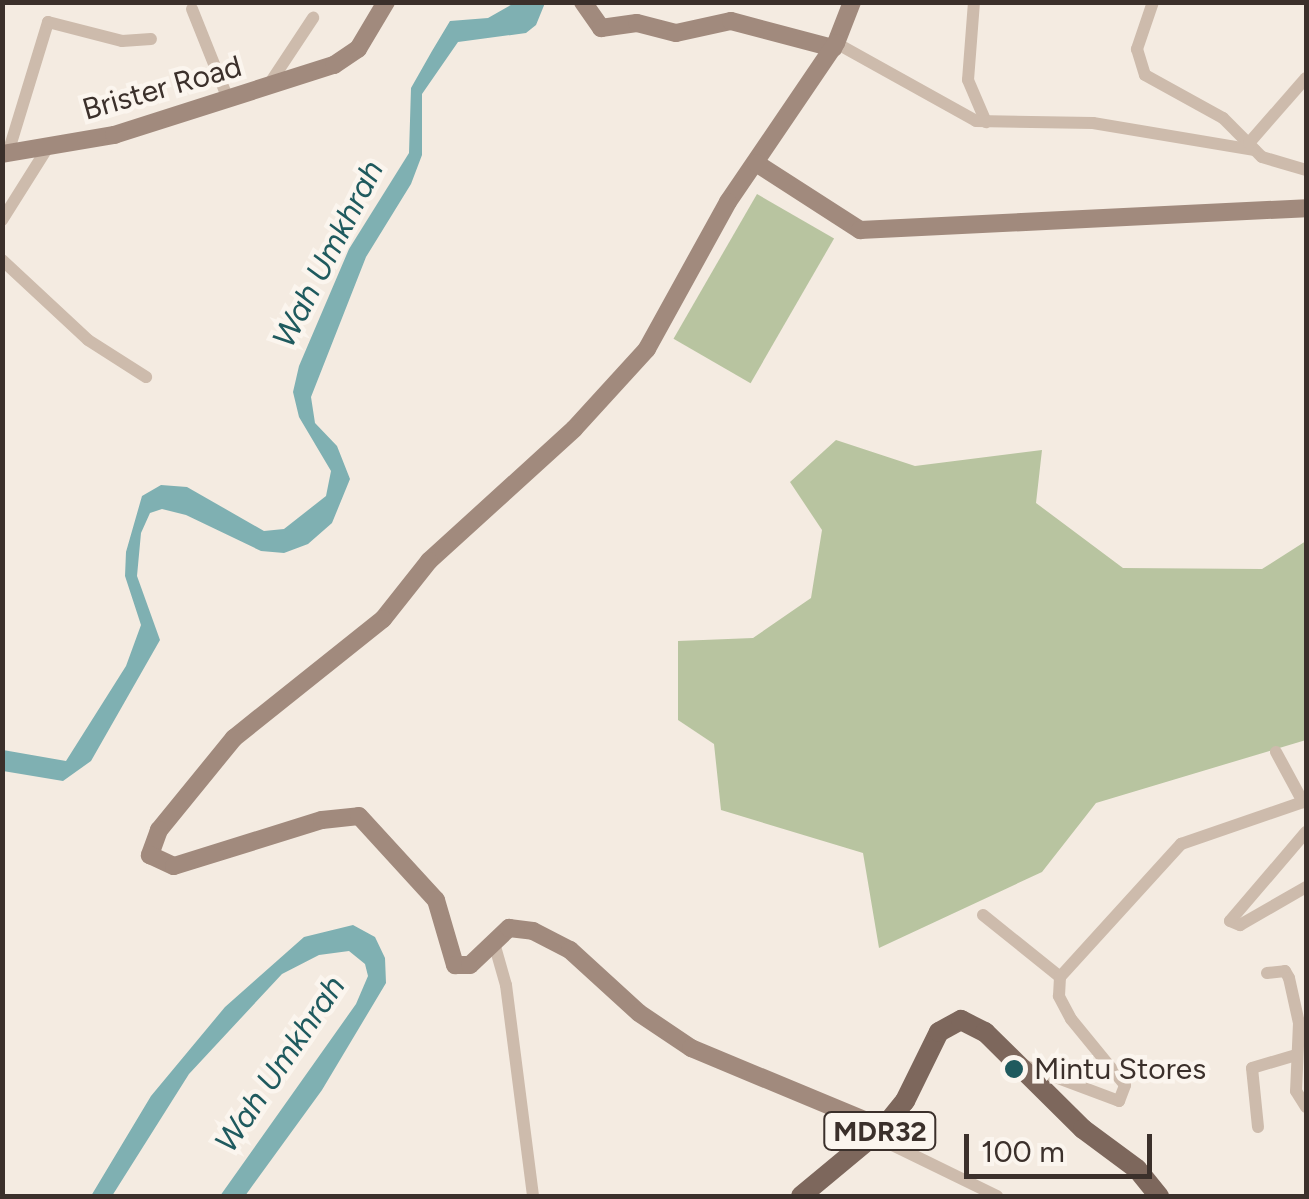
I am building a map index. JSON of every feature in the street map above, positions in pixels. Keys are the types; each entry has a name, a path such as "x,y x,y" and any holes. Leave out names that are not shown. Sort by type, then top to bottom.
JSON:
{"main road":[{"name":"MDR32","path":"801,1196 879,1132 936,1038 955,1021 969,1022 1018,1063 1083,1129 1137,1169 1159,1196"}],"street":[{"name":"Brister Road","path":"5,154 114,134 334,65 358,49 386,2"},
{"path":"852,2 834,45 756,163 660,331 623,378 429,561 383,619 234,738 152,843 153,860 174,866 322,820 359,816 436,900 455,964 470,965 515,927 555,941 674,1038 879,1132 997,1196"},
{"path":"974,2 968,80 986,122"},
{"path":"1153,2 1137,49 1145,75 1207,108 1276,164 1306,170"},
{"path":"586,8 601,28 637,23 676,33 739,22 834,45 963,117 986,122 1093,123 1252,146"},
{"path":"192,10 228,99"},
{"path":"268,86 313,18"},
{"path":"5,154 48,22 122,41 151,39"},
{"path":"1252,146 1306,78"},
{"path":"2,220 48,147"},
{"path":"756,163 860,230 1306,208"},
{"path":"2,260 71,326 146,377"},
{"path":"1060,978 1181,844 1305,802 1276,752"},
{"path":"1306,832 1230,921 1240,925 1306,888"},
{"path":"983,915 1060,978 1063,1005 1122,1078 1125,1093 1114,1101 1018,1063"},
{"path":"494,942 506,985 533,1196"},
{"path":"1267,973 1285,971 1289,978 1299,1022 1296,1091 1306,1107"},
{"path":"1258,1127 1252,1068 1296,1055"}],"green space":[{"path":"757,194 834,238 751,383 674,339"},
{"path":"836,440 915,466 1042,450 1036,503 1123,568 1262,569 1306,541 1306,740 1096,803 1042,872 879,948 863,853 721,810 714,744 678,720 678,641 753,638 811,598 822,530 790,482"}],"water":[{"path":"516,2 545,3 536,25 526,33 458,42 422,94 422,155 411,184 366,257 311,397 315,423 337,446 350,479 332,523 308,544 284,553 261,551 186,515 162,509 150,513 141,533 137,576 160,640 91,761 63,781 3,771 3,750 66,761 126,666 141,625 125,576 126,552 142,496 161,485 187,487 264,531 284,529 326,496 331,471 299,417 293,392 299,366 349,249 409,153 411,88 432,51 450,21 488,18"},
{"path":"353,925 375,937 385,958 386,983 322,1090 245,1196 220,1196 356,1004 368,976 365,964 349,951 319,955 282,974 189,1074 112,1196 91,1196 151,1096 225,1007 304,937"}],"place":[{"name":"Mintu Stores","path":"1014,1069"}],"water label":[{"name":"Wah Umkhrah","path":"328,254"},
{"name":"Wah Umkhrah","path":"280,1064"}]}
